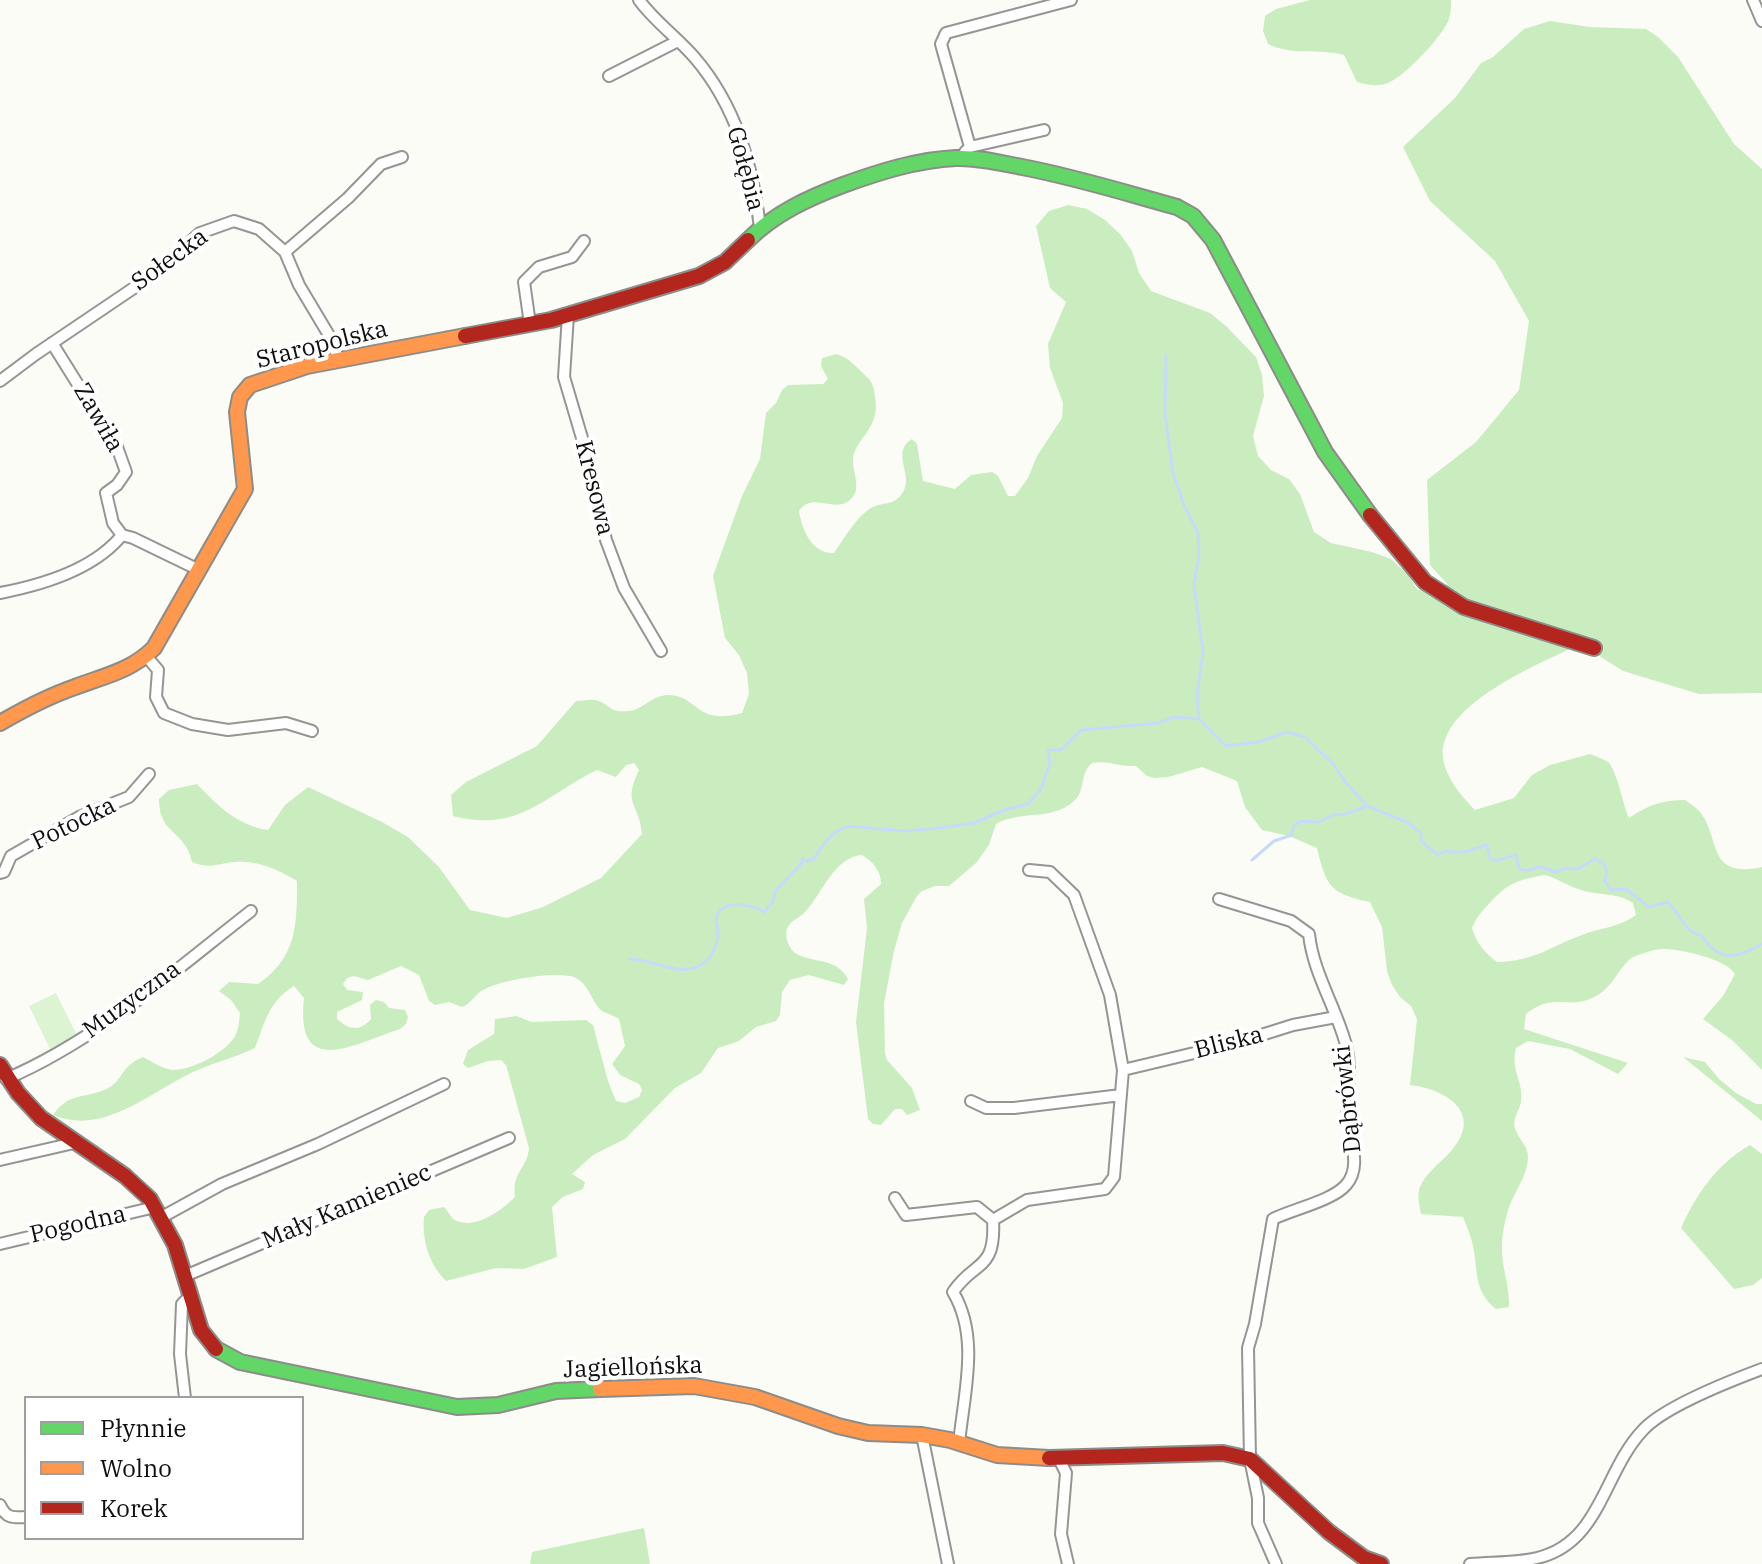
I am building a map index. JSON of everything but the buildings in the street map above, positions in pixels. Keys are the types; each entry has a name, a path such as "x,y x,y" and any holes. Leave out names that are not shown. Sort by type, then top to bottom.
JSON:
{"street":[{"name":"Gołębia","path":"639,0 652,18 695,58 723,96 744,144 756,233"},
{"path":"970,147 941,44 946,33 1071,0"},
{"path":"1753,0 1762,21"},
{"path":"609,76 678,41"},
{"path":"957,158 970,147 1044,130"},
{"path":"285,252 348,198 381,164 402,157"},
{"name":"Staropolska","path":"0,723 74,687 120,672 146,656 166,628 245,489 237,412 240,397 250,385 277,374 338,360 361,358 568,315 699,276 725,262 756,233 802,202 844,184 912,164 957,158 1063,175 1177,207 1193,216 1213,240 1325,452 1355,498 1425,582 1464,607 1594,648"},
{"name":"Sołecka","path":"0,381 156,273 200,233 234,221 259,229 285,252 299,285 333,342 338,360"},
{"path":"530,324 524,282 539,267 572,257 584,241"},
{"name":"Kresowa","path":"568,315 564,377 587,455 606,540 624,588 661,651"},
{"name":"Zawiła","path":"52,343 117,447 126,472 117,485 106,493 113,523 122,535"},
{"path":"0,593 70,572 95,559 122,535 197,569"},
{"path":"146,656 158,670 156,697 164,713 192,724 228,730 286,723 312,731"},
{"name":"Potocka","path":"0,873 4,872 11,856 79,817 129,797 149,774"},
{"path":"993,1220 1027,1200 1105,1189 1114,1177 1123,1070 1110,995 1074,895 1050,872 1029,870"},
{"name":"Dąbrówki","path":"1219,899 1291,921 1309,934 1311,951 1346,1045 1351,1075 1347,1115 1355,1167 1345,1186 1321,1200 1273,1219 1248,1348 1250,1459"},
{"name":"Muzyczna","path":"3,1072 83,1037 251,911"},
{"name":"Bliska","path":"1123,1070 1236,1043 1293,1025 1336,1017"},
{"name":"Jagiellońska","path":"3,1072 29,1106 74,1143 118,1171 148,1197 159,1212 185,1276 201,1330 208,1342 224,1356 240,1362 457,1407 488,1406 556,1391 694,1386 755,1397 838,1426 868,1433 922,1435 997,1455 1059,1459 1223,1453 1250,1459"},
{"name":"Pogodna","path":"0,1244 159,1212 318,1144 444,1084"},
{"path":"971,1101 986,1108 1014,1108 1121,1095"},
{"name":"Mały Kamieniec","path":"185,1276 509,1138"},
{"path":"0,1160 74,1143"},
{"path":"895,1198 906,1215 977,1207 993,1220 994,1235 985,1262 961,1280 953,1292 967,1325 969,1352 959,1443"},
{"path":"185,1396 180,1354 182,1304 191,1295"},
{"path":"1470,1564 1536,1558 1573,1542 1584,1530 1630,1445 1646,1427 1667,1412 1762,1369"},
{"path":"922,1435 948,1564"},
{"path":"1059,1459 1066,1473 1061,1534 1068,1564"},
{"path":"1250,1459 1258,1498 1258,1523 1276,1564"},
{"path":"1250,1459 1329,1532 1364,1558 1381,1564"},
{"path":"0,1505 4,1514 12,1518 24,1517"}],"green space":[{"path":"1310,0 1451,0 1451,7 1445,26 1413,64 1388,83 1372,85 1357,82 1344,55 1286,50 1268,44 1263,31 1265,16 1276,9"},
{"path":"1550,21 1590,27 1646,29 1678,57 1734,144 1762,169 1762,693 1699,694 1623,671 1580,644 1518,674 1474,703 1457,720 1446,738 1443,758 1451,780 1475,810 1514,798 1532,775 1550,765 1590,754 1611,766 1629,818 1656,804 1685,800 1700,812 1723,862 1744,869 1762,867 1762,1070 1732,1040 1703,1019 1723,996 1735,974 1713,959 1691,953 1663,949 1640,954 1628,961 1598,995 1581,1002 1544,1004 1526,1014 1524,1029 1628,1063 1618,1074 1570,1049 1528,1041 1516,1048 1515,1063 1521,1095 1515,1126 1528,1158 1509,1208 1503,1235 1502,1254 1509,1307 1496,1309 1483,1294 1463,1217 1421,1214 1418,1198 1420,1186 1452,1150 1464,1124 1462,1114 1447,1097 1410,1085 1417,1019 1411,1006 1392,985 1387,971 1382,927 1370,902 1346,896 1332,886 1323,871 1317,848 1289,836 1262,830 1245,807 1237,781 1202,767 1154,778 1136,766 1092,763 1085,772 1080,792 1074,801 1056,811 1015,817 996,824 989,845 976,863 949,886 935,886 917,896 902,923 884,1003 887,1060 912,1088 920,1110 907,1115 902,1109 895,1109 881,1125 873,1124 868,1119 856,1022 867,928 864,899 881,884 881,879 876,867 862,855 844,862 805,912 790,923 786,933 795,953 827,962 842,971 848,979 844,985 809,975 790,980 782,992 780,1015 776,1021 756,1027 739,1041 718,1048 701,1073 675,1088 625,1139 593,1155 572,1174 585,1182 583,1189 563,1197 552,1207 557,1257 524,1269 496,1268 446,1281 428,1252 424,1217 429,1210 444,1207 455,1220 473,1222 496,1212 515,1197 516,1181 529,1148 506,1065 501,1060 468,1068 463,1064 468,1050 494,1034 495,1019 517,1016 531,1022 586,1020 593,1025 616,1101 625,1103 639,1097 642,1090 639,1084 620,1075 612,1064 625,1046 619,1019 600,1009 576,978 557,975 504,982 482,991 462,1007 449,1002 435,1005 429,1001 419,975 401,966 368,980 354,976 347,978 343,984 347,990 363,992 362,1000 337,1012 341,1023 354,1028 363,1026 371,1019 370,1005 376,1000 384,1002 389,1008 405,1010 408,1017 400,1029 331,1050 318,1048 309,1040 304,1023 304,998 294,986 273,1005 255,1048 191,1073 108,1116 72,1120 53,1115 66,1102 110,1087 131,1064 143,1057 172,1070 198,1064 222,1050 236,1035 240,1013 231,1000 219,991 229,982 258,984 281,963 292,939 297,881 260,864 236,862 209,866 192,862 184,843 163,820 160,811 159,799 169,790 197,784 220,807 238,819 268,830 285,805 308,787 408,837 439,867 470,910 507,918 543,907 601,878 642,834 632,797 639,770 634,763 626,765 616,777 597,770 530,809 496,820 453,816 451,795 466,782 537,746 576,701 595,700 617,711 629,711 668,695 678,696 715,716 742,713 749,694 747,673 739,655 725,638 713,576 742,496 760,459 766,413 788,385 823,384 828,379 821,366 822,358 836,354 856,366 872,383 876,408 871,425 853,459 854,496 844,504 817,502 805,505 799,511 809,540 820,550 834,553 860,517 875,506 900,497 906,485 903,450 912,439 917,444 923,481 955,489 971,475 992,472 998,476 1008,496 1015,496 1062,418 1063,403 1050,368 1048,344 1066,302 1050,288 1036,226 1049,211 1068,205 1087,209 1105,220 1132,251 1139,273 1151,291 1210,313 1256,357 1264,396 1253,436 1258,456 1271,470 1289,479 1300,494 1314,532 1331,543 1391,559 1418,590 1448,585 1430,565 1427,480 1476,442 1519,390 1529,321 1495,261 1430,201 1403,147 1455,98 1481,63 1493,57 1524,29","holes":["1549,876 1581,890 1627,900 1633,903 1636,915 1532,956 1497,962 1476,939 1472,928 1477,919 1511,884"]},
{"path":"56,993 77,1035 50,1049 29,1006"},
{"path":"1683,1057 1705,1062 1736,1093 1762,1104 1762,1121"},
{"path":"1750,1145 1762,1154 1762,1278 1753,1285 1734,1289 1681,1228 1717,1171"},
{"path":"644,1528 650,1564 530,1564 532,1552"}],"waterway":[{"path":"1166,355 1165,414 1173,473 1198,533 1199,556 1194,585 1203,652 1197,695 1199,719 1226,746 1259,742 1287,732 1305,737 1334,765 1367,806 1407,822 1421,833 1421,841 1438,855 1487,845 1490,858 1495,861 1516,855 1519,869 1526,871 1540,867 1555,872 1577,869 1595,859 1606,868 1605,881 1611,890 1626,889 1649,907 1668,902 1687,927 1702,936 1716,951 1737,955 1762,944"},
{"path":"630,959 681,970 702,964 710,957 716,943 716,919 723,908 737,905 764,912 772,903 776,890 802,863 802,858 807,861 814,859 828,839 848,826 906,831 974,823 1028,804 1041,789 1050,763 1048,750 1061,750 1081,730 1158,723 1175,717 1199,719"},
{"path":"1252,860 1274,841 1292,835 1293,827 1300,821 1319,822 1335,814 1343,815 1367,806"}],"traffic: fast":[{"path":"748,240 780,215 830,190 898,167 956,158 1042,171 1177,207 1193,216 1213,240 1325,452 1370,515"},
{"path":"216,1349 240,1362 457,1407 498,1405 556,1391 600,1389"}],"traffic: slow":[{"path":"0,723 56,694 127,668 154,648 245,489 237,412 240,397 250,385 307,366 465,336"},
{"path":"600,1389 694,1386 755,1397 838,1426 868,1433 922,1435 997,1455 1049,1458"}],"traffic: jam":[{"path":"465,336 551,320 699,276 725,262 748,240"},
{"path":"1370,515 1425,582 1464,607 1594,648"},
{"path":"0,1065 18,1093 41,1118 125,1176 150,1199 175,1245 201,1330 216,1349"},
{"path":"1049,1458 1223,1453 1250,1459 1329,1532 1364,1558 1381,1564"}]}
